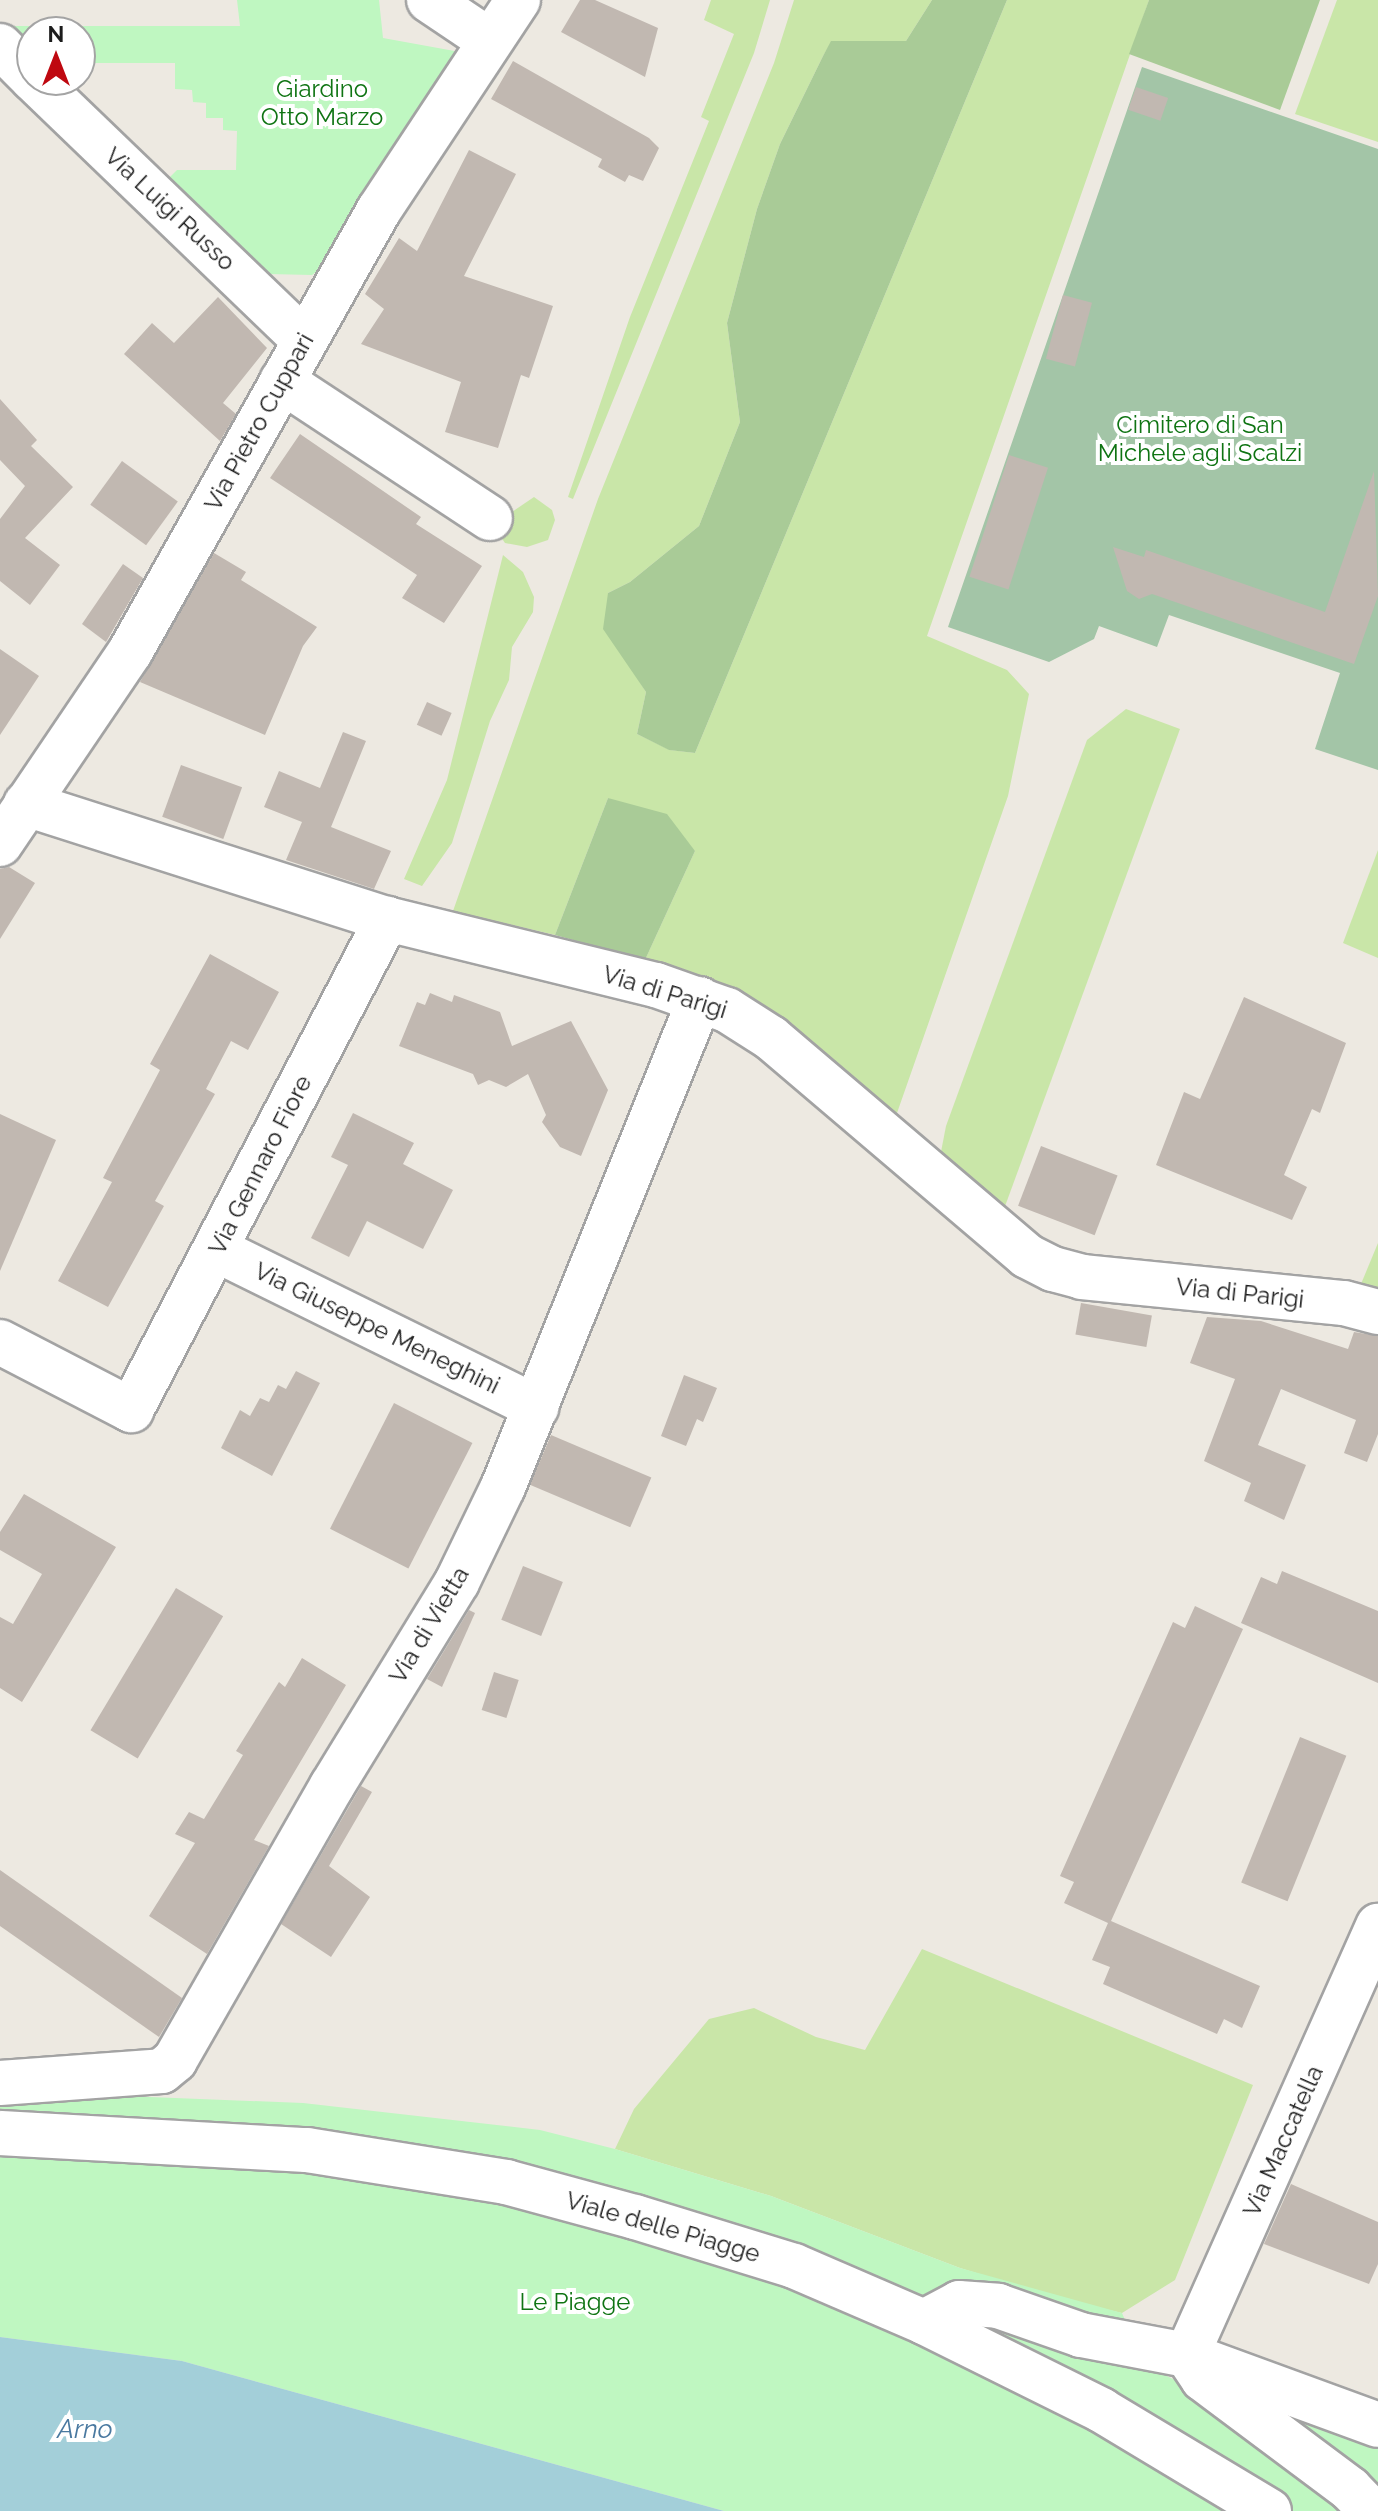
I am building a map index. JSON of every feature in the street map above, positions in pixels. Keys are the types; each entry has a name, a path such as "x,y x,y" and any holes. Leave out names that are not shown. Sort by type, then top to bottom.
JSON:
{"street":[{"path":"429,0 490,41"},
{"name":"Via Pietro Cuppari","path":"0,844 146,625 379,210 518,0"},
{"name":"Via Luigi Russo","path":"0,46 16,62"},
{"name":"Via Luigi Russo","path":"51,96 304,340"},
{"path":"282,381 490,518"},
{"name":"Via di Parigi","path":"26,804 387,919 700,999 771,1038 1040,1263 1082,1277 1344,1303 1378,1312"},
{"name":"Via Gennaro Fiore","path":"0,1342 131,1410 387,919"},
{"name":"Via di Vietta","path":"0,2083 162,2071 175,2060 457,1582 536,1407 700,999"},
{"name":"Via Giuseppe Meneghini","path":"217,1250 536,1407"},
{"name":"Via Maccatella","path":"1187,2355 1378,1926"},
{"name":"Viale delle Piagge","path":"0,2133 307,2150 506,2182 794,2266 924,2322 1101,2410 1269,2511"},
{"path":"924,2322 951,2306 977,2302 1081,2335 1187,2355 1378,2425"},
{"path":"1187,2355 1203,2379 1350,2489 1371,2511"}],"green space":[{"name":"Giardino Otto Marzo","path":"237,0 379,0 383,38 460,52 320,269 312,275 268,274 169,178 177,170 236,170 237,131 223,130 223,118 206,118 206,103 193,102 192,90 175,89 175,63 96,63 96,26 240,26"},
{"path":"711,0 770,0 754,53 573,499 568,497 630,317 709,121 701,117 734,34 704,20"},
{"path":"794,0 932,0 906,41 832,41 823,56 780,144 757,209 727,323 740,422 699,526 630,582 608,593 631,668 646,692 637,734 670,750 695,753 1007,0 1149,0 927,636 1007,670 1029,694 1008,796 897,1113 888,1113 756,1008 677,969 645,960 695,851 608,798 555,935 453,911 598,499 774,63"},
{"path":"932,0 1007,0 695,753 669,750 637,734 646,692 603,629 608,593 630,582 699,526 740,422 727,323 757,209 780,144 831,41 906,41"},
{"path":"1149,0 1320,0 1280,110 1129,54"},
{"path":"1337,0 1378,0 1378,142 1295,114"},
{"name":"Cimitero di San Michele agli Scalzi","path":"1142,67 1378,149 1378,770 1315,749 1340,673 1169,615 1157,647 1099,626 1094,639 1049,662 948,627"},
{"path":"534,497 552,510 555,520 548,540 527,547 505,543 498,533 506,516"},
{"path":"503,555 523,572 534,597 533,612 512,647 509,680 490,721 452,843 422,886 404,879 447,780"},
{"path":"1126,709 1180,729 1004,1209 940,1157 946,1126 1087,740"},
{"path":"608,798 667,814 695,851 645,960 555,935"},
{"path":"1378,850 1378,958 1343,943"},
{"path":"1378,1243 1378,1290 1361,1284"},
{"path":"922,1949 1253,2085 1175,2280 1122,2313 1061,2299 960,2268 771,2196 615,2149 634,2109 709,2019 754,2008 816,2037 865,2050"},
{"name":"Le Piagge","path":"0,2091 303,2103 540,2130 771,2196 960,2268 1122,2313 1144,2365 1200,2392 1231,2386 1378,2444 1378,2511 724,2511 182,2361 0,2337"}],"water":[{"name":"Arno","path":"0,2337 182,2361 724,2511 0,2511"}],"building":[{"path":"580,0 595,0 658,28 645,77 561,32"},
{"path":"513,61 649,138 659,148 643,181 629,175 625,182 598,167 602,159 491,99"},
{"path":"1136,87 1168,98 1160,121 1128,110"},
{"path":"469,150 516,174 464,276 553,306 529,378 521,375 498,448 445,432 461,382 361,344 384,309 365,294 399,238 417,251"},
{"path":"1063,295 1092,303 1075,367 1046,359"},
{"path":"218,297 267,348 223,403 236,414 220,441 124,354 152,323 174,343"},
{"path":"0,399 37,440 31,446 73,487 25,538 60,565 30,605 0,581 0,519 25,486 0,460"},
{"path":"300,434 421,517 416,524 482,566 444,623 402,598 417,575 270,478"},
{"path":"1009,455 1048,468 1008,589 969,577"},
{"path":"122,461 178,502 146,545 90,505"},
{"path":"1374,471 1378,596 1354,664 1152,594 1139,599 1127,591 1113,547 1144,557 1146,550 1325,612"},
{"path":"214,553 246,572 241,580 317,627 303,646 265,735 140,682"},
{"path":"123,564 143,578 106,642 82,624"},
{"path":"0,649 39,676 0,735"},
{"path":"427,702 452,713 441,736 417,725"},
{"path":"343,732 366,741 331,827 391,851 374,889 286,860 302,822 264,807 279,771 320,788"},
{"path":"181,765 242,787 223,839 162,817"},
{"path":"9,867 35,883 0,939 0,869"},
{"path":"210,954 279,992 248,1050 231,1041 206,1089 215,1094 155,1201 164,1206 108,1307 58,1281 112,1182 103,1178 160,1070 150,1064"},
{"path":"430,993 452,1002 454,995 500,1012 512,1046 571,1021 608,1090 581,1156 560,1147 542,1122 546,1115 528,1074 506,1087 489,1080 478,1085 473,1074 399,1046 417,1002 425,1005"},
{"path":"1244,997 1346,1043 1320,1113 1312,1109 1284,1175 1307,1187 1292,1220 1156,1165 1184,1092 1200,1099"},
{"path":"353,1113 414,1143 403,1164 453,1190 423,1249 367,1221 349,1257 311,1238 348,1165 331,1157"},
{"path":"0,1114 56,1140 0,1271"},
{"path":"1041,1146 1118,1175 1095,1235 1018,1206"},
{"path":"1081,1303 1152,1316 1146,1347 1075,1335"},
{"path":"1207,1317 1261,1321 1348,1349 1354,1332 1378,1336 1378,1434 1367,1462 1344,1453 1356,1420 1281,1389 1258,1445 1306,1465 1284,1520 1244,1501 1251,1483 1204,1461 1235,1379 1190,1363"},
{"path":"296,1371 320,1383 272,1476 221,1448 240,1410 250,1416 260,1398 269,1402 278,1385 286,1389"},
{"path":"684,1375 717,1388 703,1422 697,1419 686,1446 661,1436"},
{"path":"394,1403 472,1443 408,1569 330,1529"},
{"path":"551,1435 651,1478 630,1527 530,1485"},
{"path":"24,1494 116,1547 22,1702 0,1688 0,1617 13,1624 42,1574 0,1550 0,1532"},
{"path":"523,1566 563,1582 541,1636 501,1620"},
{"path":"1282,1571 1378,1611 1378,1683 1241,1623 1261,1577 1277,1584"},
{"path":"176,1588 223,1616 138,1759 91,1730"},
{"path":"1195,1606 1243,1629 1111,1921 1260,1986 1242,2028 1224,2019 1217,2034 1103,1984 1110,1967 1092,1960 1108,1923 1064,1903 1074,1882 1060,1876 1173,1622 1185,1628"},
{"path":"469,1610 475,1613 442,1687 427,1679"},
{"path":"302,1658 346,1685 254,1840 269,1846 207,1954 149,1916 195,1843 175,1834 189,1812 204,1819 243,1755 236,1751 279,1682 285,1687"},
{"path":"494,1672 519,1680 506,1718 482,1710"},
{"path":"1300,1737 1346,1756 1288,1901 1241,1883"},
{"path":"361,1786 372,1792 329,1866 370,1897 331,1957 281,1924"},
{"path":"0,1870 182,1998 159,2037 0,1926"},
{"path":"1291,2184 1378,2222 1378,2264 1369,2284 1264,2244"}]}
